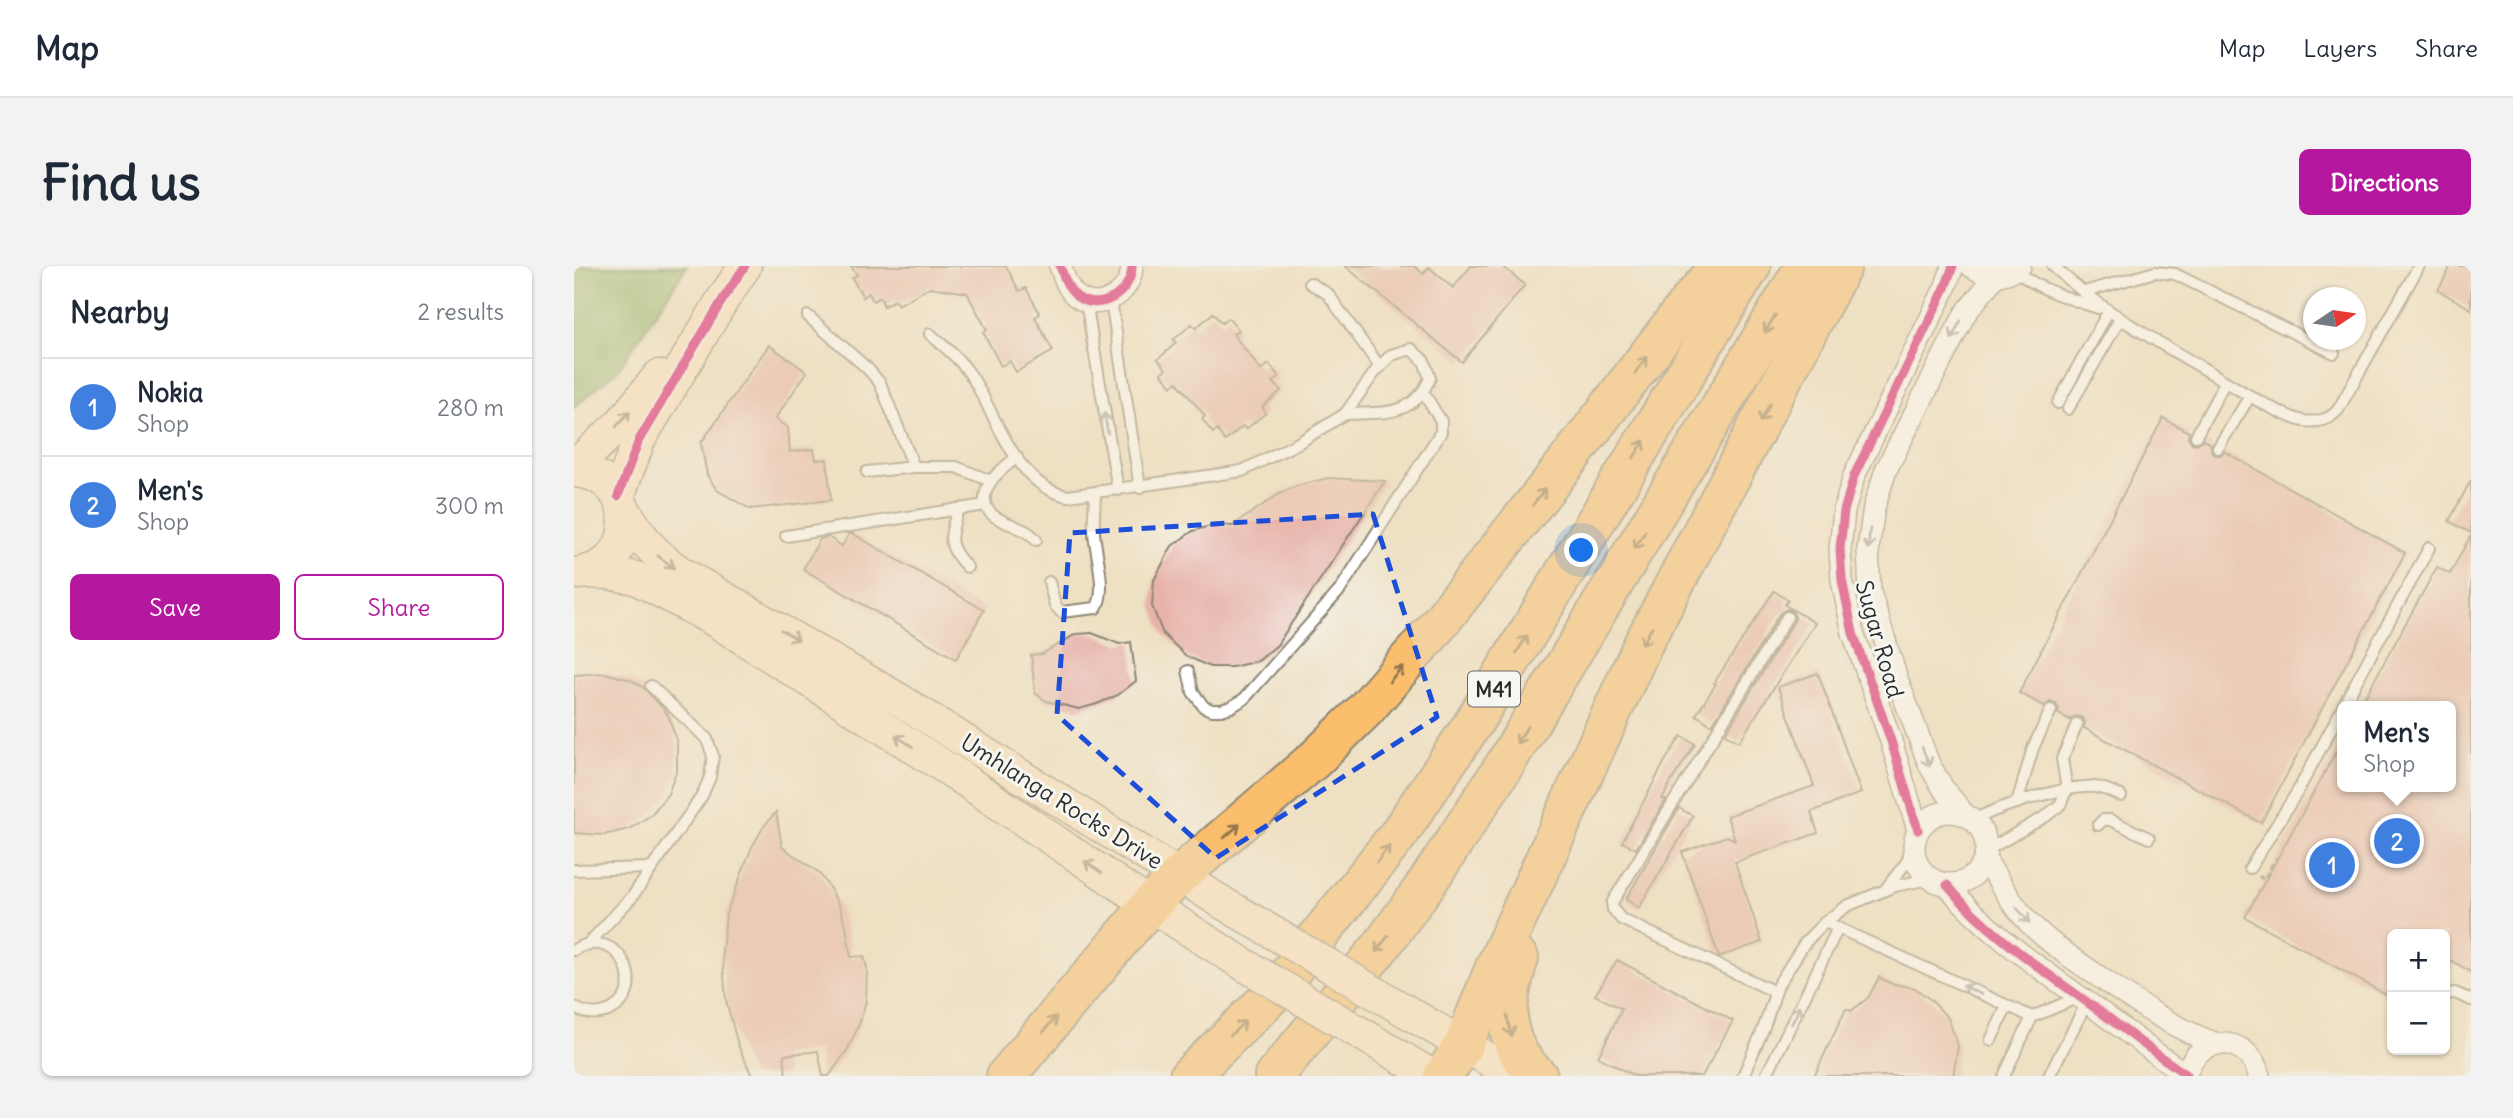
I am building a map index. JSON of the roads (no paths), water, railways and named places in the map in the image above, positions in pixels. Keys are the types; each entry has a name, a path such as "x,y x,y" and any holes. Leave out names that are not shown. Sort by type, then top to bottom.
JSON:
{"highway":[{"path":"1006,1076 1150,905 1180,875 1315,760 1364,711 1443,619 1688,303 1720,266"},
{"name":"M41","path":"1189,1076 1273,994 1398,835 1472,725 1751,266"},
{"name":"M41","path":"1274,1076 1382,945 1451,848 1518,742 1805,266"},
{"path":"1443,1076 1464,1044 1493,972 1643,644 1842,266"},
{"path":"1538,1076 1521,1059 1510,1036 1507,1005 1554,842"}],"main road":[{"path":"578,574 602,566 617,550 624,532 621,502 639,440 723,299 746,266"},
{"path":"621,502 598,477 574,469 620,424 723,299"},
{"name":"Umhlanga Rocks Drive","path":"621,502 641,538 654,553 681,573 898,699 1223,903 1516,1076"},
{"name":"Umhlanga Rocks Drive","path":"578,574 608,573 636,578 716,621 954,773 1150,905 1420,1069"}],"street":[{"path":"1060,266 1069,289 1086,302 1111,300 1129,282 1132,266"},
{"name":"Sugar Road","path":"1916,838 1891,741 1853,633 1842,580 1840,549 1844,511 1854,476 1945,288 1953,266"},
{"path":"1971,266 1984,274 2010,271"},
{"name":"Sugar Road","path":"1969,817 1943,789 1928,764 1897,679 1870,592 1868,550 1874,507 1886,470 1965,314 2010,271"},
{"path":"2217,1044 2177,1028 2154,1015 2051,943 2012,902 1986,855 1983,834 1969,817 1947,812 1923,823 1916,838 1917,864 2022,956 2186,1075 2194,1057 2208,1046 2217,1044 2234,1045 2242,1049 2262,1074"},
{"path":"1938,882 1959,884 1970,879 1979,870 1986,855"}],"lane":[{"path":"2053,266 2106,311 2225,382 2301,421 2318,421 2333,415 2419,266"},
{"path":"2010,271 2063,297 2106,311"},
{"path":"2084,292 2155,272 2175,274 2334,353"},
{"path":"1310,283 1328,294 1380,367"},
{"path":"1111,300 1140,488"},
{"path":"1086,302 1118,490"},
{"path":"2106,311 2063,406 2120,319"},
{"path":"808,316 880,383 914,467"},
{"path":"930,334 971,374 1017,457 1037,481 1051,492 1068,496 1140,488 1242,471 1298,443 1345,414 1391,355 1411,349 1417,353 1429,371 1430,378 1416,401 1395,412 1345,414"},
{"path":"2196,436 2225,382"},
{"path":"1188,671 1193,692 1204,707 1212,710 1231,707 1244,699 1271,671 1340,590 1441,432 1441,421 1423,392"},
{"path":"2218,449 2250,396"},
{"path":"1017,457 991,481 985,496 985,505 992,515 1028,531 1036,540"},
{"path":"867,472 914,467 957,467 991,481"},
{"path":"1049,582 1055,604 1061,612 1096,608 1100,603 1094,531 1095,493"},
{"path":"786,537 985,505"},
{"path":"958,509 950,540 955,555 967,567"},
{"path":"2346,701 2429,548"},
{"path":"1775,992 1621,919 1612,903 1787,617"},
{"path":"579,947 632,897 702,796 710,778 713,756 707,738 650,686"},
{"path":"2017,803 2033,748 2051,710"},
{"path":"2250,868 2299,789 2337,718"},
{"path":"1986,855 2060,804 2067,789 2062,759 2077,724"},
{"path":"1969,817 2067,789 2095,787 2121,796"},
{"path":"2098,825 2103,820 2110,820 2149,838"},
{"path":"1886,890 1901,870 1916,838"},
{"path":"574,870 651,868"},
{"path":"1743,1076 1764,1027 1775,992 1804,944 1825,922 1847,906 1907,882 1938,882"},
{"path":"1825,922 2032,1017 2083,999"},
{"path":"1766,1076 1838,928"},
{"path":"574,1009 586,1013 603,1013 618,1005 629,983 628,970 620,955 606,946 579,947"},
{"path":"2450,994 2471,1000"},
{"path":"2049,1076 2083,999"},
{"path":"1991,1040 2007,1006"},
{"path":"2004,1076 2032,1017"}],"place":[{"name":"Men's","path":"2397,841"},
{"name":"Nokia","path":"2332,865"}]}
